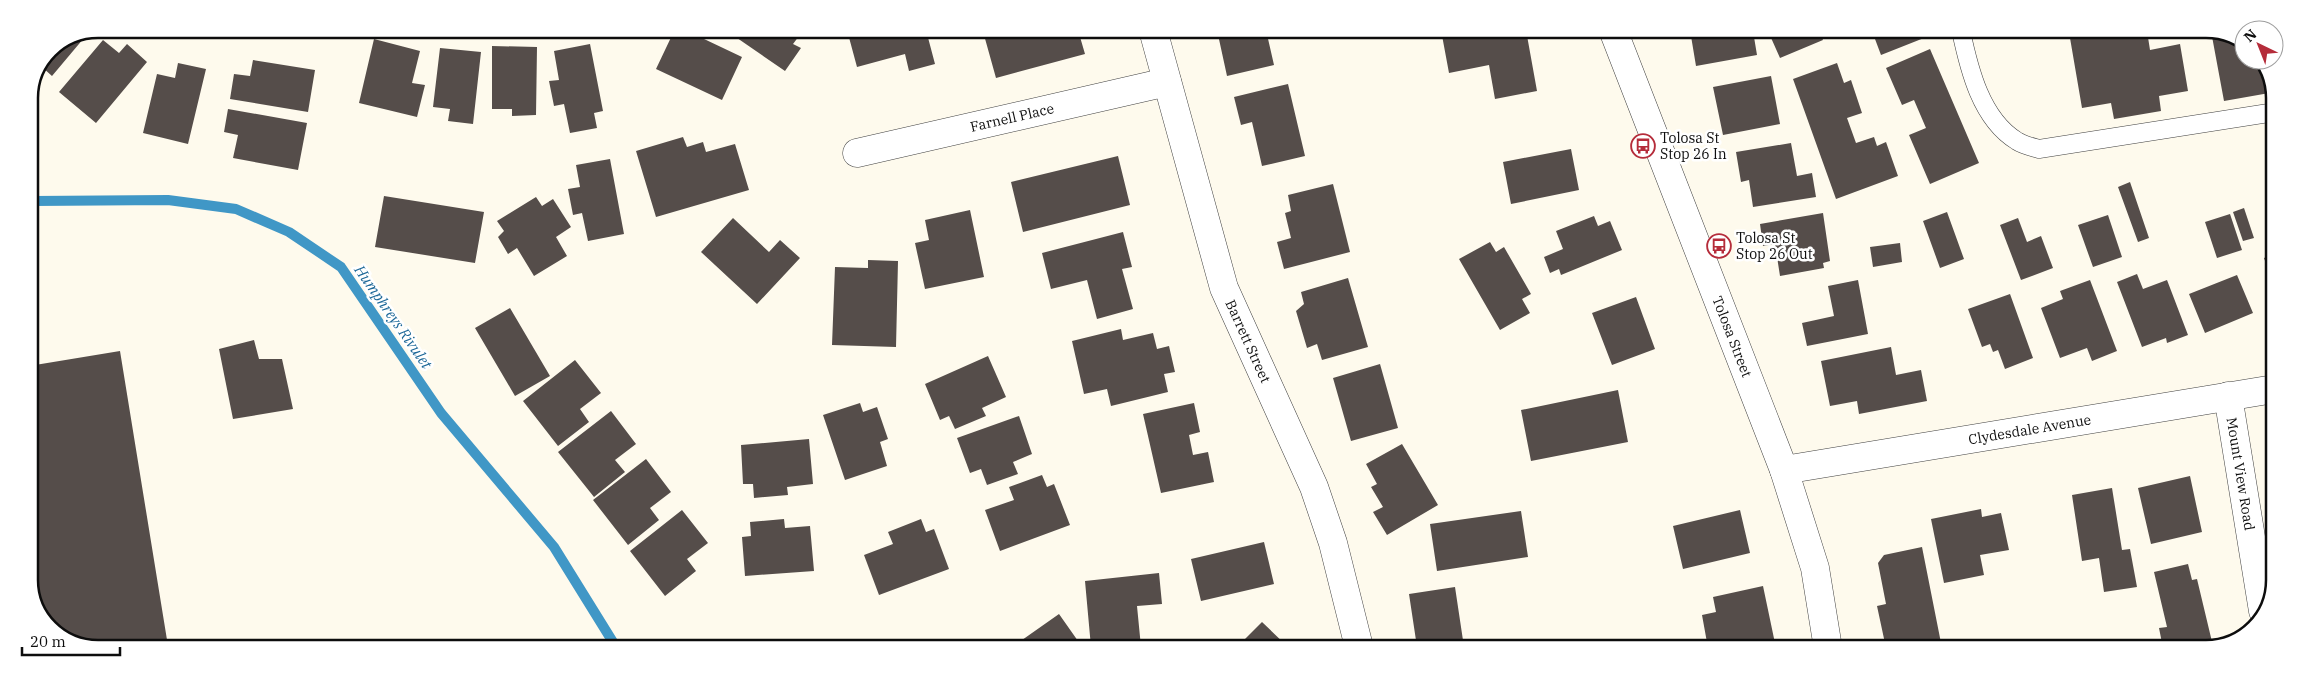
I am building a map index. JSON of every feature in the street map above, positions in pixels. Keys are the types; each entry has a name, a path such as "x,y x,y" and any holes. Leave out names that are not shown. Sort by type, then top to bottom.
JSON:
{"street":[{"name":"Barrett Street","path":"1155,38 1224,288 1314,487 1333,543 1357,640"},
{"name":"Tolosa Street","path":"1616,38 1784,470 1815,568 1827,640"},
{"name":"Farnell Place","path":"857,153 1167,82"},
{"name":"Clydesdale Avenue","path":"1784,470 2266,389"},
{"name":"Mount View Road","path":"2228,396 2261,602"}],"lane":[{"path":"1962,38 1973,80 1986,106 2000,126 2017,141 2039,149 2266,113"}],"building":[{"path":"671,38 702,38 742,57 722,100 656,69"},
{"path":"737,38 798,38 793,44 801,48 785,71"},
{"path":"849,38 928,38 935,64 909,71 905,54 857,67"},
{"path":"985,38 1080,38 1085,54 996,78"},
{"path":"1219,38 1268,38 1274,65 1227,76"},
{"path":"1442,38 1527,38 1537,91 1495,99 1489,65 1449,73"},
{"path":"1691,38 1754,38 1757,55 1696,66"},
{"path":"1771,38 1822,38 1823,40 1780,58"},
{"path":"1875,38 1924,38 1881,55"},
{"path":"2070,38 2148,38 2150,50 2180,44 2188,91 2159,96 2161,111 2114,119 2111,103 2082,108"},
{"path":"2212,38 2234,45 2234,70 2259,70 2266,94 2224,101"},
{"path":"374,39 420,51 412,83 425,85 417,117 359,103"},
{"path":"82,40 52,76 45,70 55,55 64,48"},
{"path":"103,40 119,53 127,44 147,62 96,123 59,92"},
{"path":"590,44 603,111 594,113 597,128 570,133 564,104 554,106 549,81 559,80 554,51"},
{"path":"492,46 537,47 536,115 512,116 512,109 492,109"},
{"path":"440,48 481,52 473,124 448,121 450,109 433,107"},
{"path":"1930,49 1979,163 1930,184 1909,135 1926,128 1914,100 1902,105 1886,68"},
{"path":"253,60 315,70 308,112 230,99 234,74 250,76"},
{"path":"178,63 206,69 188,144 143,133 157,74 175,78"},
{"path":"1837,63 1844,83 1851,80 1862,113 1847,118 1856,143 1874,137 1877,146 1886,142 1898,176 1836,199 1793,79"},
{"path":"1771,76 1780,124 1723,135 1713,87"},
{"path":"1288,84 1305,156 1262,166 1252,122 1241,125 1234,97"},
{"path":"228,109 307,123 298,170 233,158 238,135 224,132"},
{"path":"683,137 687,147 703,142 706,152 735,144 749,190 656,217 636,151"},
{"path":"1791,143 1797,176 1812,173 1816,197 1753,207 1749,180 1741,182 1736,152"},
{"path":"1571,149 1579,190 1511,204 1503,162"},
{"path":"1118,156 1130,205 1023,232 1011,182"},
{"path":"610,159 624,234 588,241 582,213 573,215 568,189 580,187 576,165"},
{"path":"2130,182 2149,238 2138,242 2118,187"},
{"path":"1333,184 1350,252 1284,269 1277,242 1291,238 1285,213 1291,211 1288,195"},
{"path":"384,196 484,212 475,263 375,247"},
{"path":"536,197 542,206 553,199 571,227 556,237 567,256 534,276 517,248 508,254 498,237 504,231 497,221"},
{"path":"2244,208 2254,238 2243,241 2233,212"},
{"path":"970,210 984,277 925,289 915,243 929,240 925,220"},
{"path":"1947,212 1964,259 1940,268 1923,221"},
{"path":"1823,213 1830,261 1823,263 1824,268 1780,276 1775,244 1763,246 1760,224"},
{"path":"2230,214 2242,250 2217,258 2205,222"},
{"path":"2108,215 2122,257 2093,267 2078,225"},
{"path":"1594,216 1598,226 1610,221 1622,250 1561,275 1559,269 1550,273 1544,257 1563,249 1556,231"},
{"path":"733,218 769,252 780,240 800,258 757,304 701,252"},
{"path":"2018,218 2027,242 2041,236 2053,268 2021,280 2000,225"},
{"path":"1123,232 1132,267 1122,269 1133,309 1097,319 1087,280 1051,289 1042,253"},
{"path":"1490,242 1496,252 1504,247 1531,294 1522,299 1530,313 1500,330 1459,259"},
{"path":"1900,243 1902,262 1873,267 1870,247"},
{"path":"868,260 898,261 896,347 832,345 835,267 868,268"},
{"path":"2137,274 2143,289 2167,280 2188,335 2167,343 2166,338 2142,347 2117,282"},
{"path":"2237,275 2253,313 2205,333 2189,294"},
{"path":"1348,278 1368,347 1322,360 1317,344 1307,348 1296,311 1304,304 1301,292"},
{"path":"1858,280 1868,334 1807,346 1802,323 1834,316 1828,286"},
{"path":"2090,280 2117,351 2092,361 2087,348 2060,358 2041,308 2063,299 2060,291"},
{"path":"2010,294 2033,358 2005,369 1998,350 1993,352 1990,344 1982,347 1968,309"},
{"path":"1636,297 1655,349 1612,365 1592,313"},
{"path":"510,308 550,376 515,396 475,328"},
{"path":"1121,329 1123,340 1153,333 1157,349 1169,346 1175,372 1164,374 1168,392 1111,406 1107,389 1084,394 1072,341"},
{"path":"254,340 259,359 282,359 293,409 233,419 219,349"},
{"path":"1891,347 1896,375 1921,370 1927,401 1859,414 1857,401 1830,406 1821,361"},
{"path":"120,351 167,640 98,640 75,635 55,622 42,602 38,583 38,365"},
{"path":"988,356 1006,397 982,408 986,416 955,429 949,416 940,420 925,384"},
{"path":"575,360 601,393 580,409 589,422 558,446 523,401"},
{"path":"1380,364 1398,428 1351,441 1333,378"},
{"path":"1618,390 1628,442 1531,461 1521,410"},
{"path":"860,403 863,412 877,407 888,439 880,442 887,466 845,480 823,415"},
{"path":"1194,403 1200,432 1189,435 1193,455 1208,452 1214,482 1161,493 1143,414"},
{"path":"611,411 636,444 615,460 625,472 594,497 558,452"},
{"path":"1019,416 1032,454 1013,462 1018,474 987,485 981,469 970,473 957,438"},
{"path":"809,439 813,484 787,487 788,495 754,498 753,484 743,484 741,445"},
{"path":"1402,444 1438,505 1387,535 1373,512 1383,507 1371,487 1377,484 1366,464"},
{"path":"646,459 671,492 650,508 659,520 628,545 593,500"},
{"path":"1042,475 1047,487 1054,484 1070,525 1000,551 985,510 1014,500 1009,487"},
{"path":"2190,476 2202,532 2151,544 2138,488"},
{"path":"2112,488 2122,550 2130,549 2137,587 2104,592 2099,558 2082,561 2072,495"},
{"path":"1981,509 1982,517 2001,513 2009,550 1980,555 1984,575 1944,583 1931,519"},
{"path":"682,510 708,543 687,559 696,571 665,596 630,551"},
{"path":"1740,510 1750,553 1683,569 1673,526"},
{"path":"1521,511 1528,557 1437,571 1430,524"},
{"path":"784,519 785,528 810,526 814,571 745,576 742,537 751,536 750,522"},
{"path":"921,519 926,532 934,529 949,569 879,595 864,555 893,544 888,532"},
{"path":"1264,542 1274,584 1201,601 1191,559"},
{"path":"1922,547 1940,640 1884,640 1877,606 1886,604 1878,563 1884,555"},
{"path":"2188,564 2192,580 2197,579 2211,639 2161,640 2159,628 2167,627 2154,572"},
{"path":"1159,573 1162,604 1137,606 1140,640 1090,640 1085,581"},
{"path":"1763,586 1774,640 1707,640 1702,615 1716,612 1713,597"},
{"path":"1455,587 1463,640 1416,640 1409,594"},
{"path":"1059,614 1077,640 1022,640"},
{"path":"1262,622 1281,640 1244,640"}],"waterway":[{"name":"Humphreys Rivulet","path":"37,201 168,200 236,209 289,232 341,267 441,413 554,547 612,640"}],"place":[{"name":"Tolosa St Stop 26 In","path":"1643,146"},
{"name":"Tolosa St Stop 26 Out","path":"1719,246"}]}
